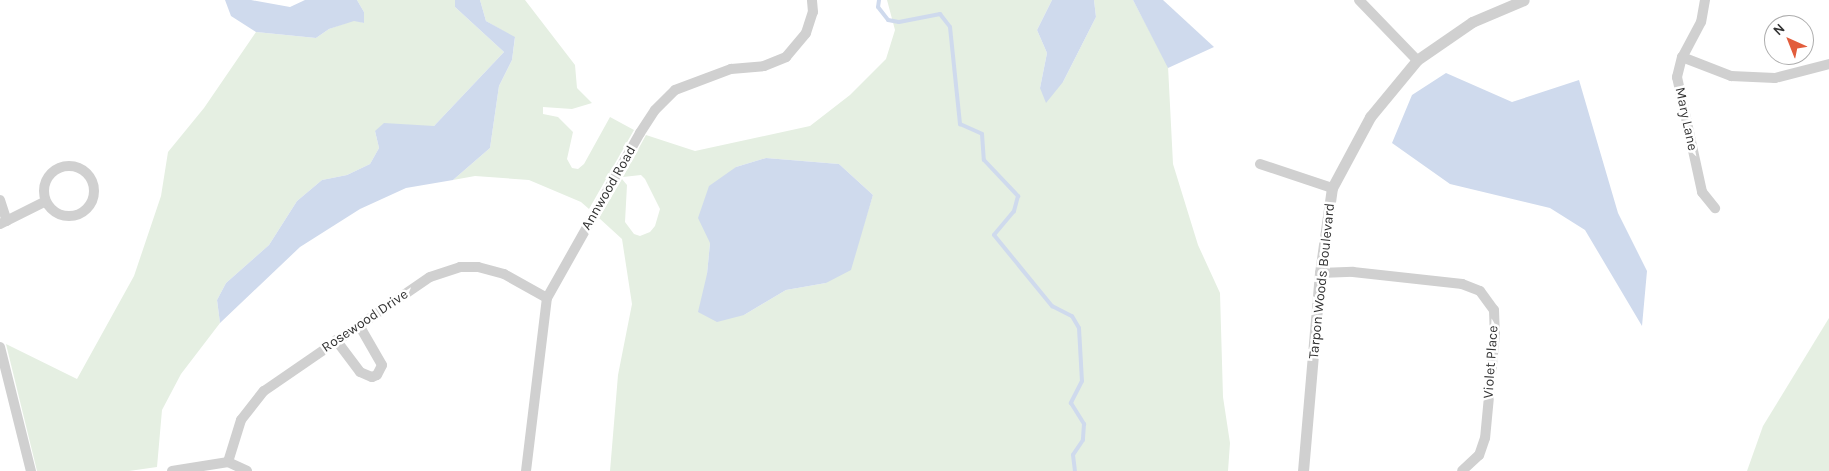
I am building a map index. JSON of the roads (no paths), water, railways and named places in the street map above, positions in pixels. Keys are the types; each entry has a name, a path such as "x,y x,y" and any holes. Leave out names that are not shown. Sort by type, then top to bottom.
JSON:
{"street":[{"name":"Annwood Road","path":"526,471 547,298 655,110 675,90 698,79 731,69 764,66 786,57 806,33 813,12 812,0"},
{"path":"1359,0 1417,60"},
{"name":"Tarpon Woods Boulevard","path":"1303,471 1320,273 1332,188 1370,117 1417,60 1472,22 1524,0"},
{"name":"Mary Lane","path":"1705,0 1701,22 1682,57 1677,77 1702,192 1715,208"},
{"path":"1682,57 1730,76 1766,78 1813,70 1829,64"},
{"path":"1260,164 1332,188"},
{"path":"61,168 77,168 84,171 93,184 94,193 87,208 73,216 57,213 46,201 45,185 48,177 61,168"},
{"path":"0,200 4,222 46,201"},
{"name":"Rosewood Drive","path":"228,462 241,420 253,402 281,377 430,277 460,267 478,267 504,274 547,298"},
{"name":"Violet Place","path":"1320,273 1353,272 1462,284 1480,292 1494,310 1496,333 1485,438 1479,455 1462,471"},
{"path":"336,340 360,372 372,377 377,375 382,365 359,325"},
{"path":"0,346 31,471"},
{"path":"172,471 228,462 247,471"}],"water":[{"path":"225,0 251,0 290,7 305,0 357,0 364,12 364,23 354,21 329,29 316,38 256,32 231,16"},
{"path":"455,0 480,0 486,21 515,37 512,60 499,86 490,148 453,180 406,188 360,209 300,247 220,323 217,300 226,283 269,245 297,201 322,180 347,175 370,164 379,148 375,131 384,123 434,126 504,52 455,7"},
{"path":"1052,0 1094,0 1096,17 1063,82 1046,103 1040,88 1047,53 1037,30"},
{"path":"1133,0 1163,0 1214,47 1168,68"},
{"path":"1446,73 1512,102 1579,80 1618,213 1647,271 1642,326 1585,230 1550,208 1450,184 1392,143 1412,95"},
{"path":"766,158 839,164 873,195 851,270 826,283 786,290 744,315 717,322 698,312 707,274 710,243 698,218 709,186 736,167"}],"waterway":[{"path":"879,0 878,7 888,20 899,22 940,14 950,27 960,124 982,134 984,160 1018,196 1014,211 994,235 1052,306 1072,316 1079,328 1082,381 1071,403 1084,424 1083,440 1073,455 1075,471"}]}
